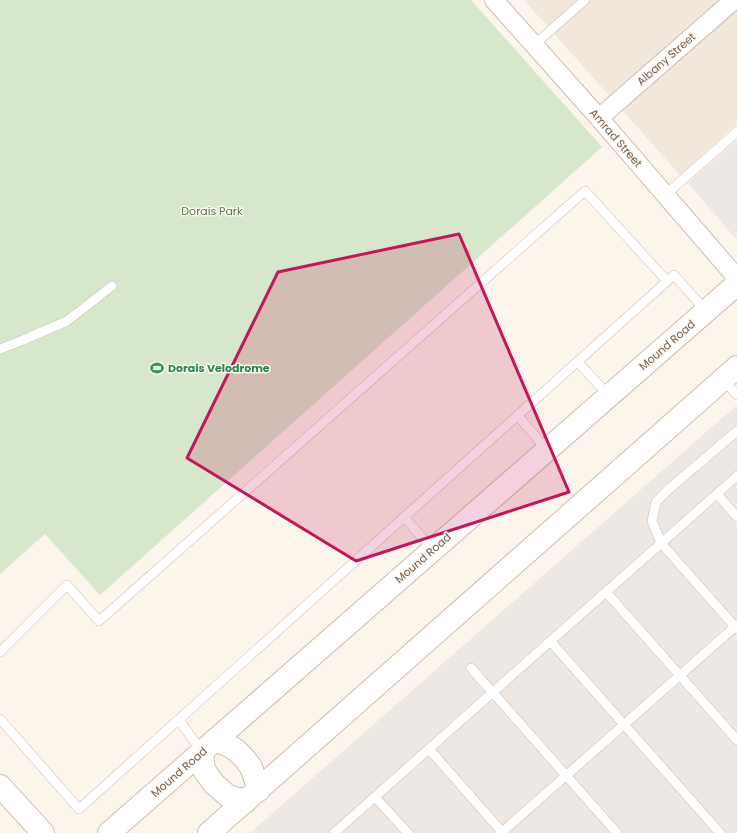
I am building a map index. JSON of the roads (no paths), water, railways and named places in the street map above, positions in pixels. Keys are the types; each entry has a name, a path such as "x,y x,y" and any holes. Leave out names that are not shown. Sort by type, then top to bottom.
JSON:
{"main road":[{"name":"Mound Road","path":"109,833 737,284"},
{"path":"210,833 252,795 732,381"},
{"path":"226,744 236,750 244,758 251,767 252,795 228,796 214,784 204,770 208,747 226,744"},
{"path":"0,786 31,829"}],"street":[{"name":"Amrad Street","path":"494,0 599,118 737,278"},
{"name":"Albany Street","path":"599,118 734,0"}],"lane":[{"path":"534,45 584,0"},
{"path":"665,195 737,132"},
{"path":"0,652 67,585 99,622 586,191 667,281"},
{"path":"0,719 79,809 674,275 706,311"},
{"path":"0,349 67,321 112,286"},
{"path":"578,362 609,396"},
{"path":"518,416 547,450"},
{"path":"429,749 502,832 736,627 661,543 652,522 656,502 669,489 737,431"},
{"path":"334,833 737,476"},
{"path":"717,494 737,517"},
{"path":"404,517 432,550"},
{"path":"606,592 737,740"},
{"path":"551,642 720,833"},
{"path":"471,668 616,833"},
{"path":"179,720 208,747"},
{"path":"375,797 408,833"}],"place":[{"name":"Dorais Velodrome","path":"157,368"}],"park label":[{"name":"Dorais Park","path":"212,211"}]}
